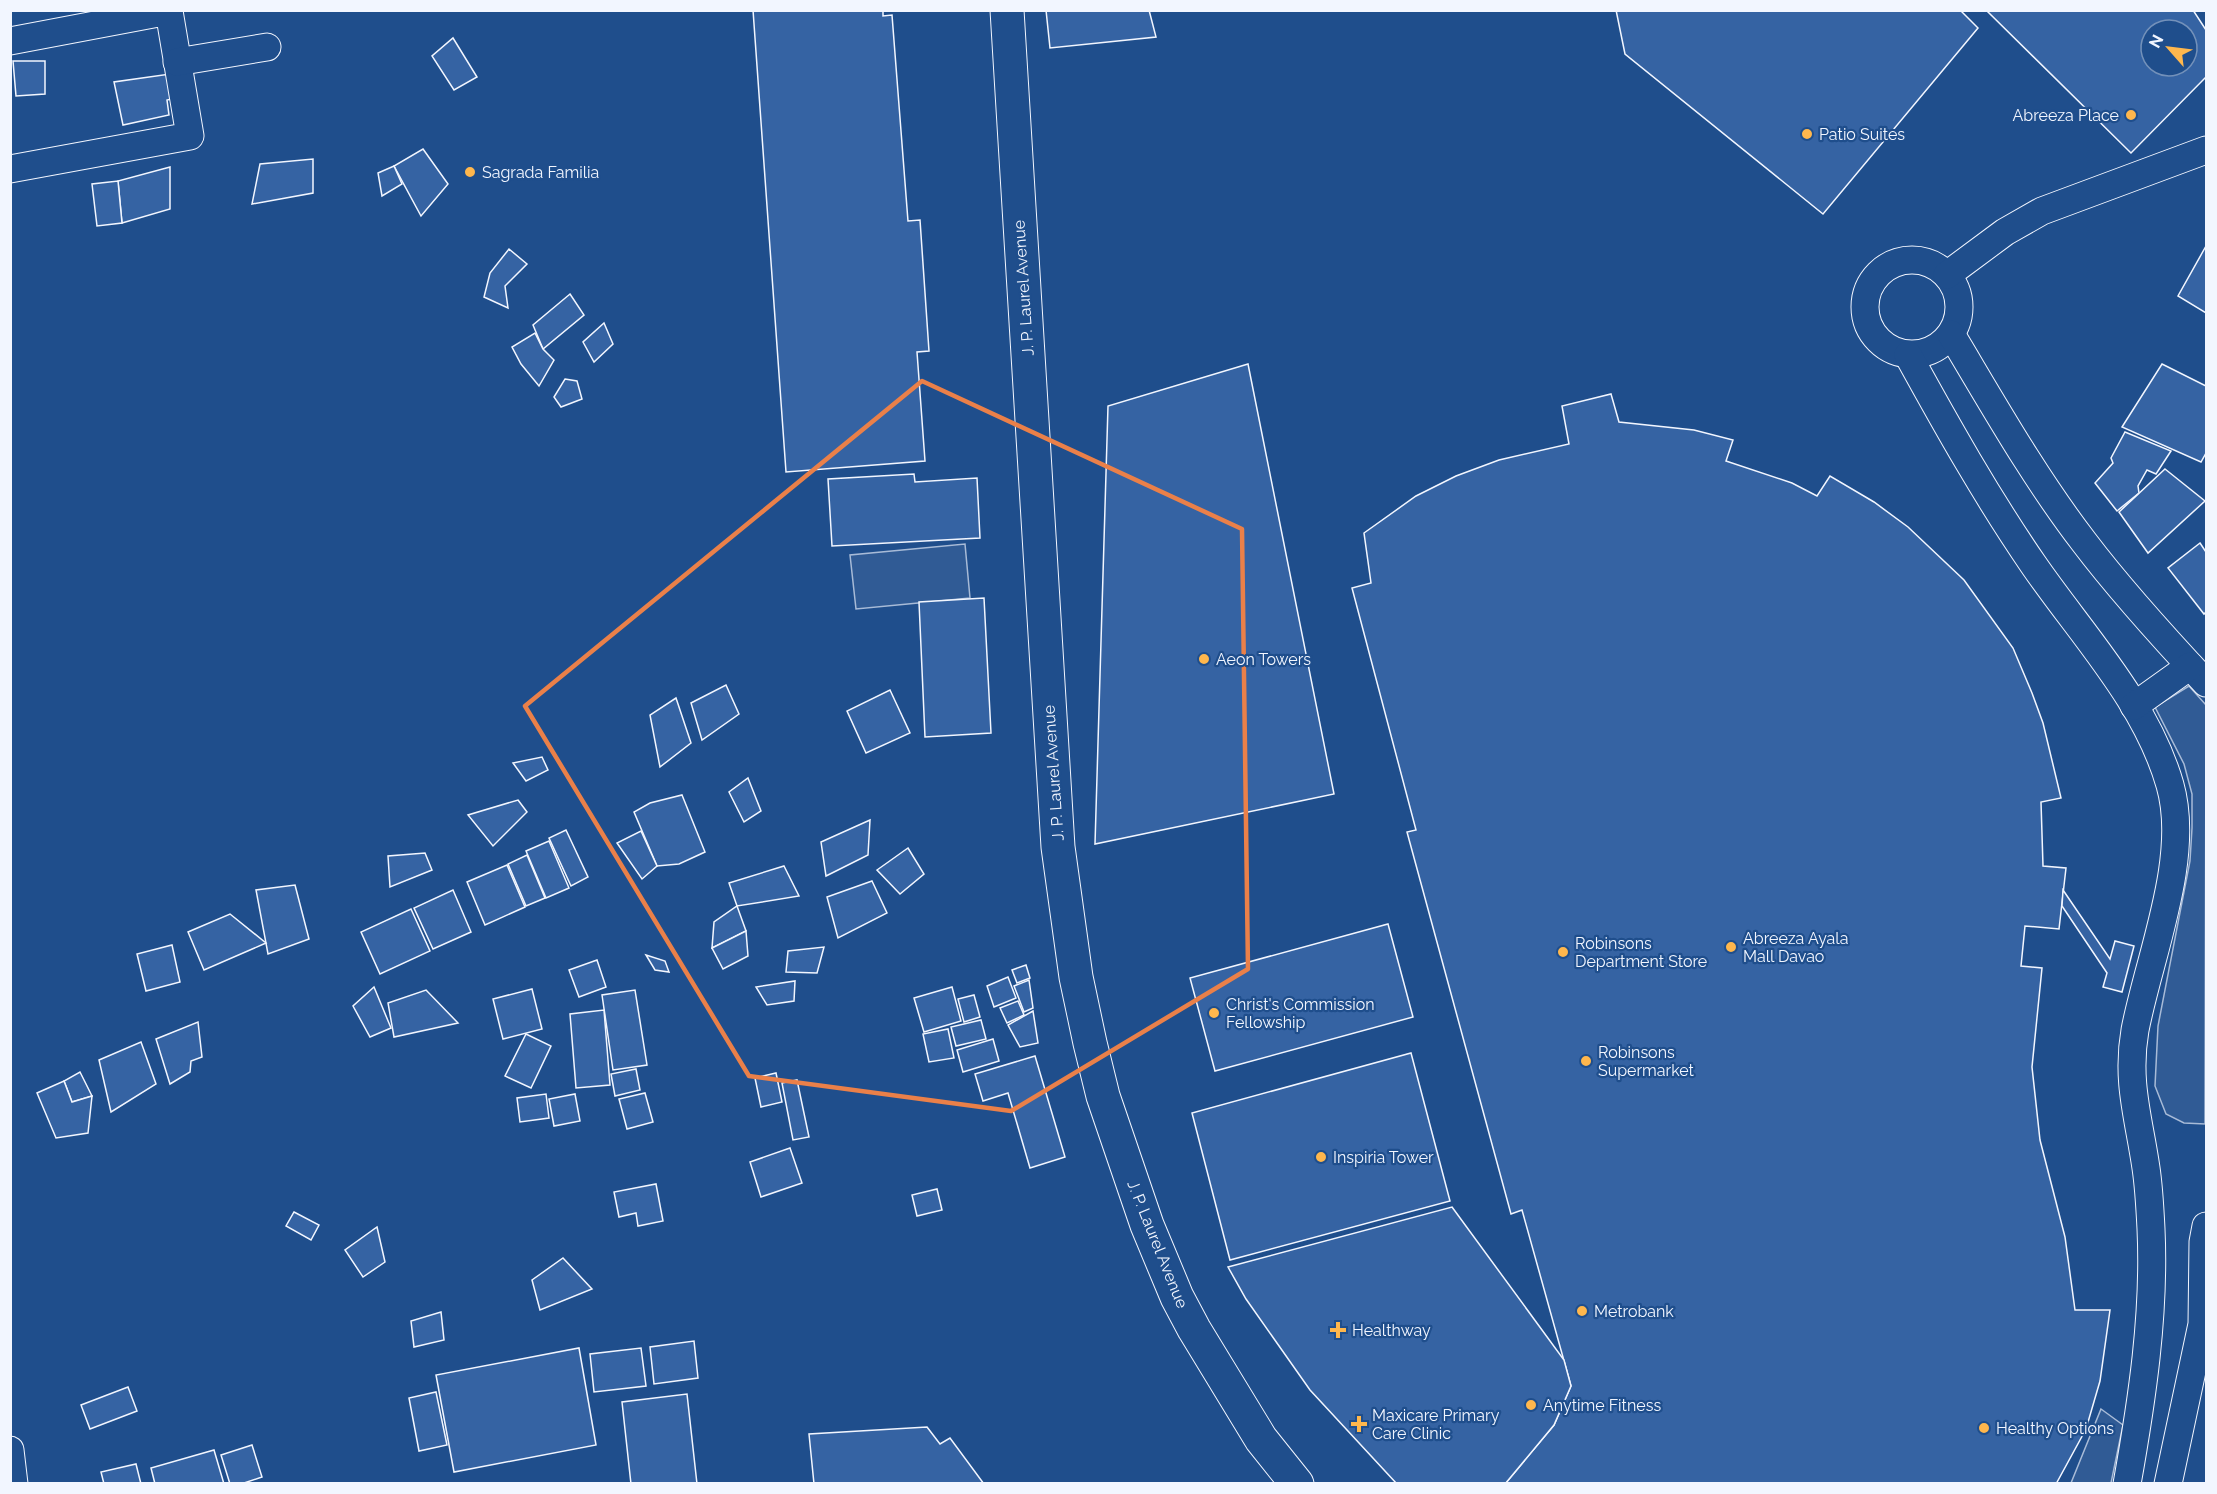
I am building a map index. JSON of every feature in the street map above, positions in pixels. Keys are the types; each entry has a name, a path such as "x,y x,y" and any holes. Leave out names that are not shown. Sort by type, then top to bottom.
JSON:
{"main road":[{"name":"J. P. Laurel Avenue","path":"1007,10 1058,847 1076,977 1103,1096 1147,1226 1177,1297 1262,1439 1297,1484"}],"street":[{"path":"10,41 169,11 190,136 10,169"},
{"path":"177,62 267,47"},
{"path":"1947,275 2005,232 2042,211 2206,150"},
{"path":"1919,260 1934,265 1947,275 1956,288 1960,303 1958,319 1951,334 1940,346 1924,354 1908,355 1883,345 1874,335 1865,311 1870,286 1890,265 1919,260"},
{"path":"1951,334 2009,431 2083,542 2198,674 2134,706"},
{"path":"1908,355 1963,455 2009,527 2134,706 2157,748 2171,787 2177,829 2171,873 2135,1031 2131,1073 2135,1117 2146,1167 2151,1231 2150,1304 2142,1396 2127,1484"},
{"path":"2168,1484 2202,1324 2203,1242 2206,1226"},
{"path":"10,1450 14,1484"}],"highlighted area":[{"path":"922,381 1242,529 1248,969 1011,1111 749,1076 525,706"}],"shaded area":[{"path":"965,544 970,598 856,609 850,555"},
{"path":"2189,686 2206,705 2205,1124 2184,1123 2166,1114 2155,1086 2158,1026 2190,861 2192,794 2184,764 2155,707"},
{"path":"2101,1409 2123,1425 2111,1483 2071,1483"}],"building":[{"path":"753,10 883,10 883,16 892,15 908,221 920,220 929,351 917,352 925,461 786,472"},
{"path":"1046,10 1149,10 1156,37 1050,48"},
{"name":"Patio Suites","path":"1616,10 1960,10 1978,28 1823,214 1625,54"},
{"name":"Abreeza Place","path":"1986,10 2193,10 2198,18 2139,18 2139,78 2199,78 2199,19 2206,30 2206,77 2131,153"},
{"path":"453,38 477,77 454,90 432,56"},
{"path":"13,61 45,61 45,94 16,96"},
{"path":"170,74 176,98 167,100 169,115 123,125 114,82"},
{"path":"423,149 448,184 421,216 394,166"},
{"path":"313,159 313,193 252,204 260,164"},
{"path":"394,166 402,184 382,196 378,173"},
{"path":"170,167 170,209 122,223 118,181"},
{"path":"118,181 122,223 97,226 92,184"},
{"path":"2206,246 2206,313 2178,296"},
{"path":"509,249 527,264 505,286 508,308 484,297 490,273"},
{"path":"570,294 584,315 543,349 533,325"},
{"path":"604,323 613,344 594,362 583,342"},
{"path":"535,333 543,349 554,360 539,386 521,364 512,347"},
{"name":"Aeon Towers","path":"1248,364 1334,794 1095,844 1108,406"},
{"path":"2162,364 2206,386 2206,453 2201,462 2122,427"},
{"path":"565,379 577,381 582,399 561,407 554,397"},
{"name":"Abreeza Ayala Mall Davao","path":"1611,394 1619,422 1694,430 1733,440 1726,461 1792,483 1817,496 1830,476 1874,502 1908,527 1964,580 2013,648 2032,693 2043,723 2061,798 2041,802 2043,866 2066,868 2059,929 2025,926 2021,966 2042,968 2032,1067 2040,1140 2065,1237 2075,1310 2110,1310 2100,1381 2086,1429 2056,1484 1505,1484 1554,1425 1571,1386 1522,1210 1511,1214 1407,832 1416,830 1352,588 1371,583 1364,533 1416,496 1456,476 1499,460 1569,444 1562,406"},
{"path":"2125,432 2171,451 2156,474 2147,470 2138,486 2139,493 2117,511 2095,483 2113,463 2111,458"},
{"path":"2165,469 2205,501 2148,553 2119,512"},
{"path":"914,474 915,482 977,478 980,538 832,546 828,479"},
{"path":"2200,543 2206,552 2206,612 2204,614 2168,568"},
{"path":"984,598 991,733 925,737 919,602"},
{"path":"726,685 739,714 702,740 691,703"},
{"path":"890,690 910,733 866,753 847,711"},
{"path":"676,698 691,743 660,767 650,715"},
{"path":"542,757 548,770 526,781 513,763"},
{"path":"748,778 761,811 744,822 729,792"},
{"path":"682,795 705,852 679,864 657,866 634,812 650,803"},
{"path":"518,800 527,812 493,846 468,815"},
{"path":"870,820 868,855 826,876 821,842"},
{"path":"566,830 588,877 571,886 549,838"},
{"path":"641,831 657,866 642,879 617,843"},
{"path":"549,841 569,888 546,898 526,851"},
{"path":"908,848 924,874 900,894 877,870"},
{"path":"425,853 432,870 390,887 388,856"},
{"path":"527,855 545,898 526,906 508,864"},
{"path":"507,865 525,907 485,925 467,882"},
{"path":"784,866 799,896 737,906 729,883"},
{"path":"872,881 887,913 838,938 827,897"},
{"path":"295,885 309,939 268,954 256,890"},
{"path":"453,890 471,932 433,949 414,908"},
{"path":"2063,890 2110,959 2115,941 2134,946 2122,992 2103,987 2107,973 2062,906"},
{"path":"737,906 746,931 712,948 714,922"},
{"path":"411,909 430,951 380,974 361,932"},
{"path":"230,914 266,943 204,970 188,932"},
{"path":"1388,924 1413,1017 1215,1071 1190,978"},
{"path":"746,931 748,956 723,969 712,948"},
{"path":"172,945 180,982 146,991 137,954"},
{"path":"824,947 817,973 786,972 788,951"},
{"path":"646,955 665,961 669,972 655,970"},
{"path":"597,960 606,987 579,997 569,970"},
{"path":"1026,965 1030,978 1017,983 1012,970"},
{"path":"1008,977 1016,998 994,1007 987,986"},
{"path":"1029,980 1033,1008 1024,1012 1014,986"},
{"path":"795,981 794,1001 767,1005 756,987"},
{"path":"374,987 391,1028 370,1037 353,1006"},
{"path":"952,987 961,1021 924,1032 914,998"},
{"path":"532,989 542,1029 503,1039 493,999"},
{"path":"426,990 458,1023 394,1037 388,1003"},
{"path":"635,990 647,1065 613,1070 602,995"},
{"path":"974,995 980,1017 964,1022 958,999"},
{"path":"1018,1001 1024,1015 1007,1023 1000,1008"},
{"path":"604,1010 610,1085 576,1088 570,1014"},
{"path":"1033,1011 1038,1043 1020,1047 1008,1025"},
{"path":"981,1020 986,1039 956,1046 951,1027"},
{"path":"198,1022 202,1057 191,1061 190,1072 170,1084 156,1039"},
{"path":"948,1029 954,1058 929,1062 923,1034"},
{"path":"526,1034 551,1046 531,1088 505,1076"},
{"path":"993,1039 999,1061 963,1072 957,1050"},
{"path":"141,1042 156,1084 111,1112 99,1060"},
{"name":"Inspiria Tower","path":"1411,1053 1450,1201 1230,1260 1192,1113"},
{"path":"1035,1056 1065,1157 1030,1168 1008,1093 983,1101 975,1074"},
{"path":"636,1069 640,1090 615,1096 611,1074"},
{"path":"80,1072 92,1096 72,1102 64,1081"},
{"path":"776,1073 782,1102 761,1107 755,1078"},
{"path":"797,1080 809,1137 793,1140 782,1083"},
{"path":"64,1081 72,1102 92,1096 88,1133 56,1138 37,1093"},
{"path":"645,1093 653,1122 627,1129 619,1099"},
{"path":"546,1094 549,1118 520,1122 517,1098"},
{"path":"575,1094 580,1121 554,1126 549,1099"},
{"path":"790,1148 802,1183 761,1197 750,1162"},
{"path":"656,1184 663,1221 638,1226 636,1213 619,1217 614,1192"},
{"path":"937,1189 942,1210 917,1216 912,1195"},
{"path":"1452,1207 1564,1360 1571,1386 1554,1425 1505,1484 1397,1484 1310,1390 1246,1299 1228,1267"},
{"path":"294,1212 319,1225 311,1240 286,1226"},
{"path":"377,1227 385,1262 363,1277 345,1250"},
{"path":"563,1258 592,1289 540,1310 532,1280"},
{"path":"441,1312 444,1340 414,1347 411,1321"},
{"path":"694,1341 698,1378 654,1384 650,1347"},
{"path":"579,1348 596,1445 454,1472 436,1375"},
{"path":"641,1348 646,1386 594,1392 590,1354"},
{"path":"128,1387 137,1411 90,1429 81,1405"},
{"path":"436,1392 447,1445 419,1451 409,1398"},
{"path":"687,1394 697,1484 631,1484 622,1402"},
{"path":"927,1427 940,1444 950,1438 984,1484 814,1484 809,1434"},
{"path":"252,1445 262,1477 241,1484 230,1484 221,1455"},
{"path":"214,1450 224,1484 155,1484 151,1468"},
{"path":"136,1464 141,1484 104,1484 101,1472"}],"place":[{"name":"Abreeza Place","path":"2131,115"},
{"name":"Patio Suites","path":"1807,134"},
{"name":"Sagrada Familia","path":"470,172"},
{"name":"Aeon Towers","path":"1204,659"},
{"name":"Abreeza Ayala Mall Davao","path":"1731,947"},
{"name":"Robinsons Department Store","path":"1563,952"},
{"name":"Christ's Commission Fellowship","path":"1214,1013"},
{"name":"Robinsons Supermarket","path":"1586,1061"},
{"name":"Inspiria Tower","path":"1321,1157"},
{"name":"Metrobank","path":"1582,1311"},
{"name":"Healthway","path":"1338,1330"},
{"name":"Anytime Fitness","path":"1531,1405"},
{"name":"Maxicare Primary Care Clinic","path":"1359,1424"},
{"name":"Healthy Options","path":"1984,1428"}]}
